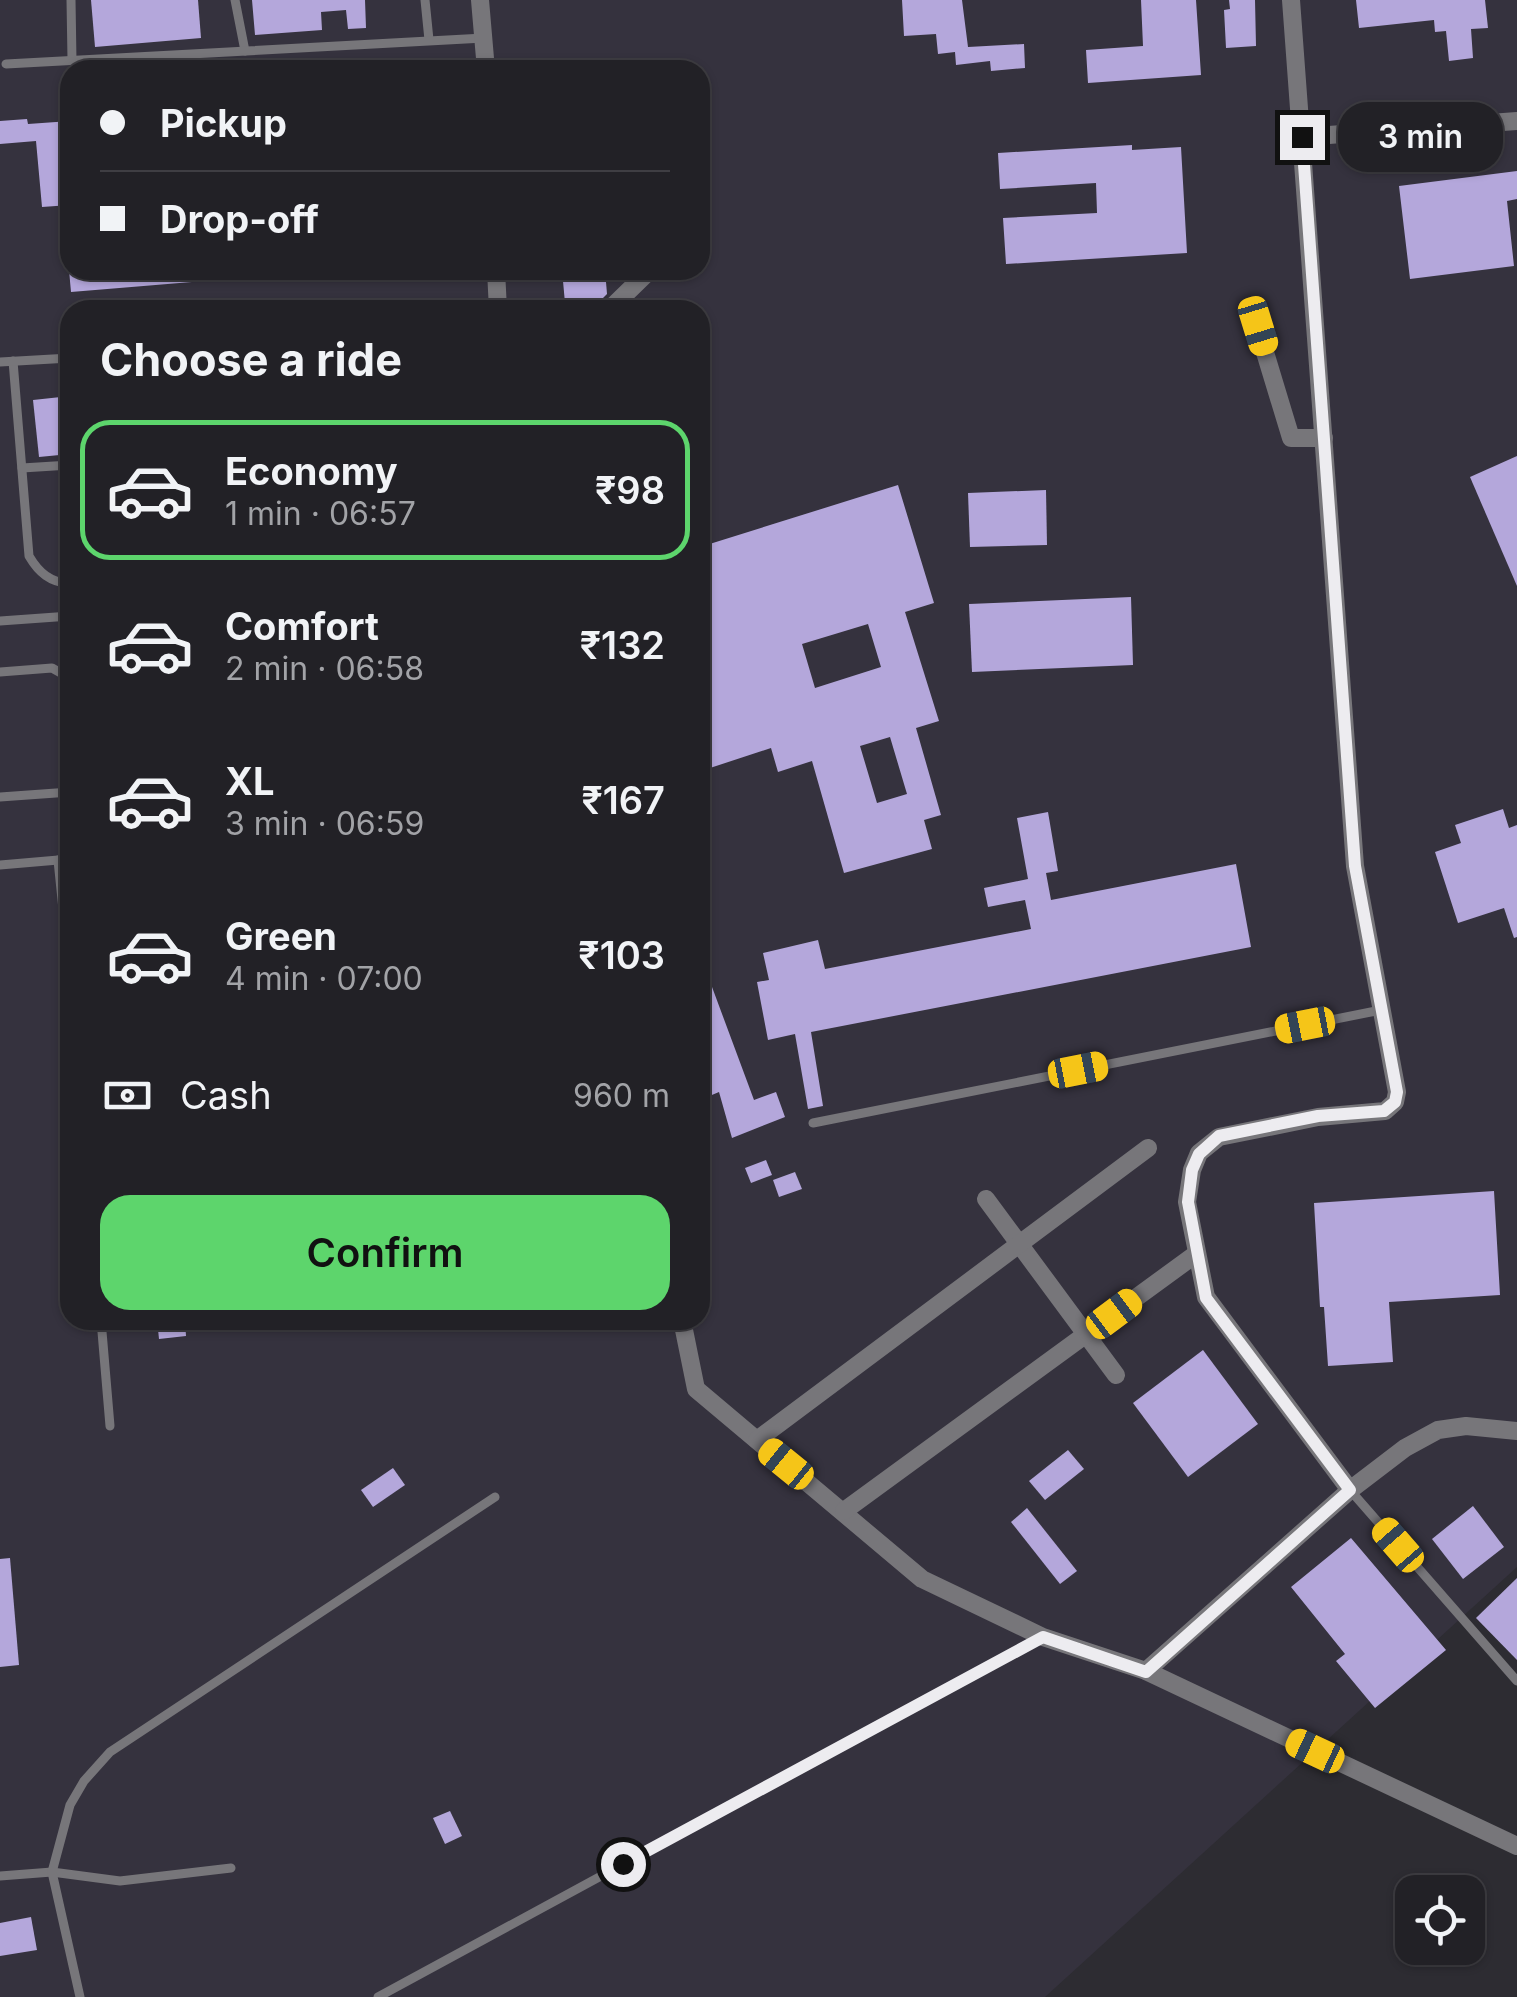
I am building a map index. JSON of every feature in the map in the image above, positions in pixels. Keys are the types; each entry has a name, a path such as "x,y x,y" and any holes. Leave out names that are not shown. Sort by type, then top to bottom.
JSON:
{"street":[{"path":"480,0 485,60"},
{"path":"1291,0 1355,866 1397,1092 1395,1102 1384,1111 1318,1116 1219,1136 1199,1154 1192,1170 1188,1202 1206,1298 1350,1490"},
{"path":"1302,137 1517,121"},
{"path":"619,300 640,280"},
{"path":"1258,326 1292,438 1324,438"},
{"path":"757,1440 1148,1148"},
{"path":"986,1198 1116,1375"},
{"path":"844,1511 1196,1254"},
{"path":"681,1330 696,1389 922,1579 1043,1637 1146,1672 1517,1846"},
{"path":"1146,1672 1350,1490 1404,1448 1438,1430 1466,1426 1517,1431"}],"lane":[{"path":"71,0 72,60 484,38"},
{"path":"235,0 245,51"},
{"path":"424,0 429,40"},
{"path":"6,64 60,61"},
{"path":"0,362 60,359"},
{"path":"13,361 29,556 38,570 60,582"},
{"path":"22,468 60,466"},
{"path":"0,621 60,617"},
{"path":"0,672 52,668 60,672"},
{"path":"0,797 60,793"},
{"path":"0,865 58,860 60,880"},
{"path":"813,1123 1381,1010"},
{"path":"102,1330 110,1426"},
{"path":"1350,1490 1517,1682"},
{"path":"80,1997 52,1872 70,1805 84,1781 110,1752 494,1497"},
{"path":"378,1997 1043,1637"},
{"path":"0,1876 52,1872 120,1881 231,1868"}],"shaded area":[{"path":"0,0 1517,0 1517,1567 1045,1997 0,1997"}],"building":[{"path":"91,0 198,0 201,38 95,47"},
{"path":"252,0 365,0 366,28 348,29 346,10 321,12 322,30 255,35"},
{"path":"902,0 962,0 968,47 1024,44 1025,68 991,71 990,61 956,65 955,52 938,54 936,34 904,36"},
{"path":"1141,0 1196,0 1201,75 1088,83 1086,50 1143,46"},
{"path":"1229,0 1255,0 1256,46 1226,48 1224,10 1230,9"},
{"path":"1356,0 1485,0 1488,28 1471,29 1473,58 1449,61 1446,31 1435,32 1434,20 1359,28"},
{"path":"0,121 60,122 60,206 42,207 36,141 0,144"},
{"path":"1132,145 1132,150 1181,147 1187,253 1006,264 1003,218 1097,213 1096,183 1000,189 998,153"},
{"path":"1517,171 1517,199 1507,201 1514,266 1410,279 1399,186"},
{"path":"70,280 216,280 71,292"},
{"path":"563,280 606,280 607,294 603,298 565,300"},
{"path":"60,397 60,455 39,457 33,400"},
{"path":"1517,456 1517,586 1470,477"},
{"path":"898,485 934,603 905,612 939,721 916,728 941,815 924,820 932,849 844,873 812,761 778,772 771,748 710,768 710,544","holes":["868,624 881,667 815,688 802,644","890,737 907,794 877,803 860,746"]},
{"path":"1046,490 1047,545 970,547 968,493"},
{"path":"1131,597 1133,665 972,672 969,604"},
{"path":"1503,809 1509,828 1517,825 1514,938 1504,908 1458,923 1435,852 1461,843 1455,825"},
{"path":"1048,812 1058,871 1046,873 1051,900 1236,864 1251,947 811,1032 823,1106 808,1109 795,1034 768,1040 757,982 769,980 763,953 818,940 825,969 1031,929 1025,900 988,907 984,888 1028,879 1017,818"},
{"path":"710,982 754,1100 776,1092 785,1117 732,1138 719,1092 710,1096"},
{"path":"766,1160 772,1175 751,1183 745,1168"},
{"path":"795,1172 802,1189 779,1197 773,1180"},
{"path":"1494,1191 1500,1295 1389,1302 1393,1362 1328,1366 1314,1203"},
{"path":"158,1330 186,1330 186,1336 159,1339"},
{"path":"1203,1350 1258,1424 1188,1477 1133,1403"},
{"path":"1068,1450 1084,1469 1045,1500 1029,1481"},
{"path":"393,1468 405,1485 373,1507 361,1490"},
{"path":"1473,1506 1504,1547 1463,1579 1432,1539"},
{"path":"1027,1508 1077,1571 1060,1584 1011,1522"},
{"path":"1351,1538 1446,1650 1375,1708 1336,1661 1345,1654 1291,1587"},
{"path":"10,1558 19,1665 0,1667 0,1559"},
{"path":"1517,1578 1517,1660 1476,1618"},
{"path":"450,1811 462,1836 445,1844 433,1818"},
{"path":"31,1917 37,1950 0,1956 0,1923"}],"route":[{"path":"623,1864 1043,1637 1146,1672 1350,1490 1206,1298 1188,1202 1192,1170 1199,1154 1219,1136 1318,1116 1384,1111 1395,1102 1397,1092 1355,866 1302,137"}]}
